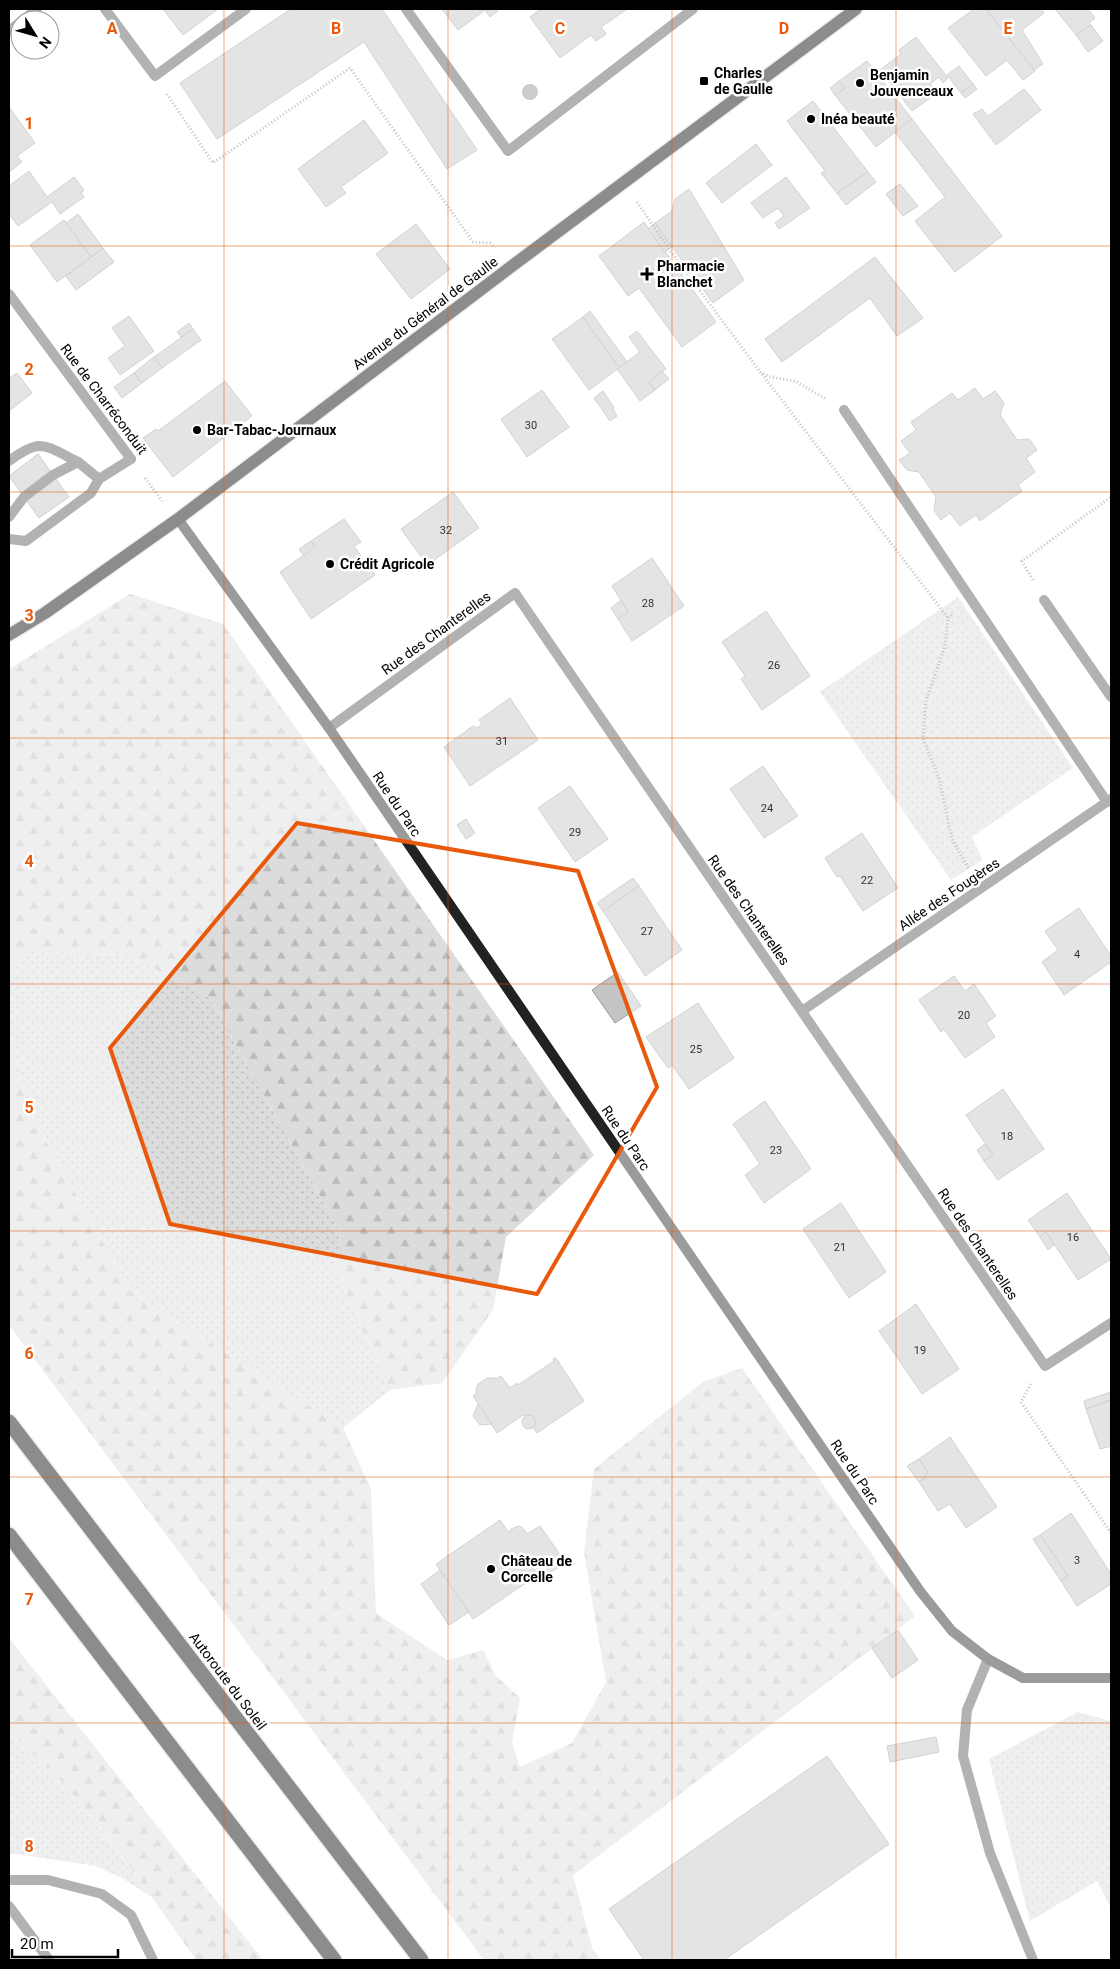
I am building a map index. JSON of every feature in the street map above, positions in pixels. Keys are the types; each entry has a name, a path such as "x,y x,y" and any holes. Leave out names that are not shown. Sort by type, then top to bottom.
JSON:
{"highway":[{"name":"Autoroute du Soleil","path":"9,1422 421,1960"},
{"path":"9,1535 334,1960"}],"main road":[{"name":"Avenue du Général de Gaulle","path":"9,636 45,613 178,519 856,9"}],"street":[{"path":"105,9 155,76 246,9"},
{"path":"406,9 508,151 693,9"},
{"name":"Rue de Charréconduit","path":"9,294 131,459"},
{"path":"844,410 1109,801"},
{"path":"9,461 26,448 44,445 78,462 100,479"},
{"path":"9,539 26,541 91,493 100,479 131,459"},
{"path":"9,517 24,497 53,475 78,462"},
{"name":"Rue du Parc","path":"178,519 329,728 920,1591 952,1631 988,1658 1023,1678 1111,1678"},
{"name":"Rue des Chanterelles","path":"329,728 515,594 1045,1366"},
{"path":"1044,600 1111,697"},
{"name":"Allée des Fougères","path":"802,1011 1109,801"},
{"path":"1045,1366 1111,1323"},
{"path":"988,1658 967,1710 963,1756 990,1853 1033,1960"},
{"path":"9,1880 48,1880 102,1894 131,1915 153,1960"},
{"path":"9,1906 49,1960"}],"path":[{"path":"153,73 213,163 350,68 473,242 490,243 512,266"},
{"path":"625,183 669,250 948,618 945,646 926,701 923,738 939,778 952,839 981,889"},
{"path":"761,373 771,377 795,381 844,410"},
{"name":"Rue de Charréconduit","path":"131,459 157,495 178,519"},
{"path":"1044,600 1022,561 1111,497"},
{"path":"948,618 971,600"},
{"path":"1045,1366 1029,1387 1021,1402 1111,1532"}],"highlighted area":[{"path":"297,823 578,871 657,1087 537,1294 170,1224 110,1048"}],"green space":[{"path":"130,594 223,624 594,1155 506,1237 493,1310 442,1383 390,1390 337,1273 340,1232 210,998 126,954 30,952 9,974 9,669"},
{"path":"958,597 1073,768 972,837 983,860 951,880 820,692"},
{"path":"30,952 126,954 210,998 340,1232 337,1273 390,1390 343,1428 132,1293 27,1107 9,1027 9,974"},
{"path":"9,1027 27,1107 132,1293 343,1428 371,1489 376,1613 447,1660 483,1650 496,1676 520,1698 512,1743 520,1767 572,1743 606,1682 584,1552 594,1469 703,1382 742,1368 915,1616 573,1875 592,1948 601,1960 484,1960 9,1325"},
{"path":"9,1638 263,1960 196,1960 136,1875 65,1784 9,1731"},
{"path":"1078,1712 1111,1721 1111,1908 1097,1881 1030,1921 989,1759"},
{"path":"9,1731 65,1784 153,1898 122,1878 96,1866 9,1853"}],"building":[{"path":"163,9 218,9 183,35"},
{"path":"291,9 382,9 477,150 447,169 364,42 217,139 180,83"},
{"path":"442,9 496,9 498,11 490,17 485,10 458,30"},
{"path":"541,9 627,9 601,27 606,34 596,41 591,35 560,58 530,17"},
{"path":"974,9 986,9 1035,71 1023,80 1007,60 986,76 948,28"},
{"path":"986,9 1041,9 1044,13 1022,30 1043,64 1034,70"},
{"path":"1055,9 1088,9 1095,18 1089,23 1091,25 1076,35"},
{"path":"1091,25 1103,41 1088,52 1076,35"},
{"path":"916,37 948,78 943,83 939,77 930,84 937,93 912,111 880,70 901,54 899,50"},
{"path":"867,61 912,119 876,147 835,95 845,88 839,81"},
{"path":"959,66 973,84 961,93 947,75"},
{"path":"839,81 845,88 835,95 830,88"},
{"path":"973,84 977,89 965,98 961,93"},
{"path":"1024,89 1041,110 996,145 973,114 982,109 988,116"},
{"path":"813,101 868,172 837,193 821,173 825,171 787,121"},
{"path":"9,107 35,143 17,156 22,162 9,172"},
{"path":"912,119 1002,236 955,272 915,221 945,197 895,132"},
{"path":"364,120 388,153 341,187 346,193 326,207 298,169"},
{"path":"756,144 772,165 722,203 706,183"},
{"path":"29,171 47,197 74,177 84,190 81,193 84,197 60,214 52,202 18,226 9,214 9,186"},
{"path":"868,172 876,182 846,205 837,193"},
{"path":"786,177 810,208 779,229 775,223 784,216 778,208 763,218 751,203"},
{"path":"900,184 918,206 903,216 886,194"},
{"path":"689,189 744,280 713,303 655,223 672,211 675,199"},
{"path":"78,214 103,248 91,257 66,223"},
{"path":"64,220 91,257 57,282 30,245"},
{"name":"Pharmacie Blanchet","path":"644,222 716,322 682,347 639,288 628,296 599,256"},
{"path":"655,223 672,247 665,252 648,229"},
{"path":"416,224 450,269 411,299 376,254"},
{"path":"103,248 114,262 76,290 66,276"},
{"path":"875,257 923,318 897,336 870,298 782,362 765,339"},
{"path":"590,311 627,362 619,368 583,317"},
{"path":"129,316 154,351 120,375 108,358 125,346 112,328"},
{"path":"583,317 619,368 589,390 552,339"},
{"path":"189,323 193,329 181,337 177,332"},
{"path":"193,329 201,340 162,368 154,357"},
{"path":"637,331 666,369 649,382 655,390 640,401 617,369 640,352 629,337"},
{"path":"154,357 162,368 142,383 134,373"},
{"path":"662,371 669,379 655,390 649,382"},
{"path":"17,373 32,393 9,411 9,376 10,378"},
{"path":"134,373 142,383 122,398 114,387"},
{"name":"Bar-Tabac-Journaux","path":"225,381 252,416 173,477 143,438 156,429 158,431"},
{"path":"975,388 983,399 995,391 1004,403 1000,415 1017,440 1029,439 1037,450 1026,458 1035,472 1018,485 1022,491 980,521 976,515 960,526 950,513 941,520 934,510 936,497 919,472 907,470 899,460 910,453 901,441 916,430 911,422 952,393 958,400"},
{"path":"542,390 569,427 527,457 501,419"},
{"path":"603,391 617,416 610,421 594,398"},
{"path":"38,454 69,497 39,518 9,476"},
{"path":"453,492 479,528 427,565 401,529"},
{"name":"Crédit Agricole","path":"344,519 361,542 354,546 375,575 311,619 280,572 315,547 311,541"},
{"path":"311,541 315,547 304,556 299,549"},
{"path":"652,558 684,606 632,641 618,619 628,612 612,586"},
{"path":"621,600 628,612 618,619 611,608"},
{"path":"766,611 810,676 762,710 741,679 745,676 722,642"},
{"path":"510,698 538,740 470,786 444,747 473,726 477,728 482,724 479,720"},
{"path":"763,766 798,816 764,838 730,789"},
{"path":"570,786 608,839 575,862 538,808"},
{"path":"466,819 475,833 466,839 457,825"},
{"path":"862,833 898,888 863,911 840,876 837,877 825,858"},
{"path":"633,878 639,886 603,911 597,903"},
{"path":"639,886 682,950 645,976 603,911"},
{"path":"1079,908 1111,956 1111,962 1064,995 1042,962 1058,950 1045,931"},
{"path":"618,972 641,1006 615,1023 592,990"},
{"path":"954,976 965,991 974,984 996,1016 986,1023 995,1037 965,1058 944,1029 941,1032 919,1000"},
{"path":"698,1003 734,1058 689,1089 672,1065 668,1068 646,1037"},
{"path":"1003,1089 1044,1149 998,1180 984,1161 993,1155 966,1115"},
{"path":"765,1101 811,1169 764,1203 745,1175 760,1164 733,1124"},
{"path":"985,1144 993,1155 984,1161 977,1150"},
{"path":"1067,1193 1111,1259 1078,1280 1046,1232 1040,1237 1028,1220"},
{"path":"841,1203 886,1272 849,1298 803,1229"},
{"path":"1046,1232 1054,1245 1048,1250 1040,1237"},
{"path":"916,1304 959,1369 922,1394 879,1331"},
{"path":"556,1358 584,1401 537,1433 533,1427 535,1424 534,1418 523,1415 497,1433 473,1396 477,1392 478,1384 487,1378 496,1379 501,1376 510,1388 517,1383 518,1385"},
{"path":"1111,1392 1111,1400 1086,1409 1084,1401"},
{"path":"1111,1400 1111,1446 1100,1449 1086,1409"},
{"path":"478,1404 492,1424 480,1425 473,1416"},
{"path":"529,1415 534,1417 536,1422 534,1427 529,1429 524,1427 522,1422 524,1417"},
{"path":"950,1437 997,1507 966,1528 950,1504 938,1511 919,1482 925,1478 927,1471 919,1459"},
{"path":"919,1459 927,1471 925,1478 919,1482 907,1466"},
{"path":"1071,1513 1111,1574 1111,1584 1077,1606 1061,1581 1068,1576 1040,1535"},
{"name":"Château de Corcelle","path":"500,1520 509,1533 511,1529 519,1526 527,1534 540,1526 561,1556 554,1561 559,1567 548,1574 544,1568 538,1572 539,1574 473,1619 436,1564"},
{"path":"1040,1535 1068,1576 1061,1581 1033,1539"},
{"path":"440,1570 469,1612 449,1625 421,1584"},
{"path":"898,1630 918,1660 892,1678 872,1648"},
{"path":"936,1737 939,1752 890,1762 887,1746"},
{"path":"827,1756 889,1844 724,1960 644,1960 609,1909"}],"place":[{"name":"Charles de Gaulle","path":"704,81"},
{"name":"Benjamin Jouvenceaux","path":"860,83"},
{"name":"Inéa beauté","path":"811,119"},
{"name":"Pharmacie Blanchet","path":"647,274"},
{"name":"Bar-Tabac-Journaux","path":"197,430"},
{"name":"Crédit Agricole","path":"330,564"},
{"name":"Château de Corcelle","path":"491,1569"}]}
